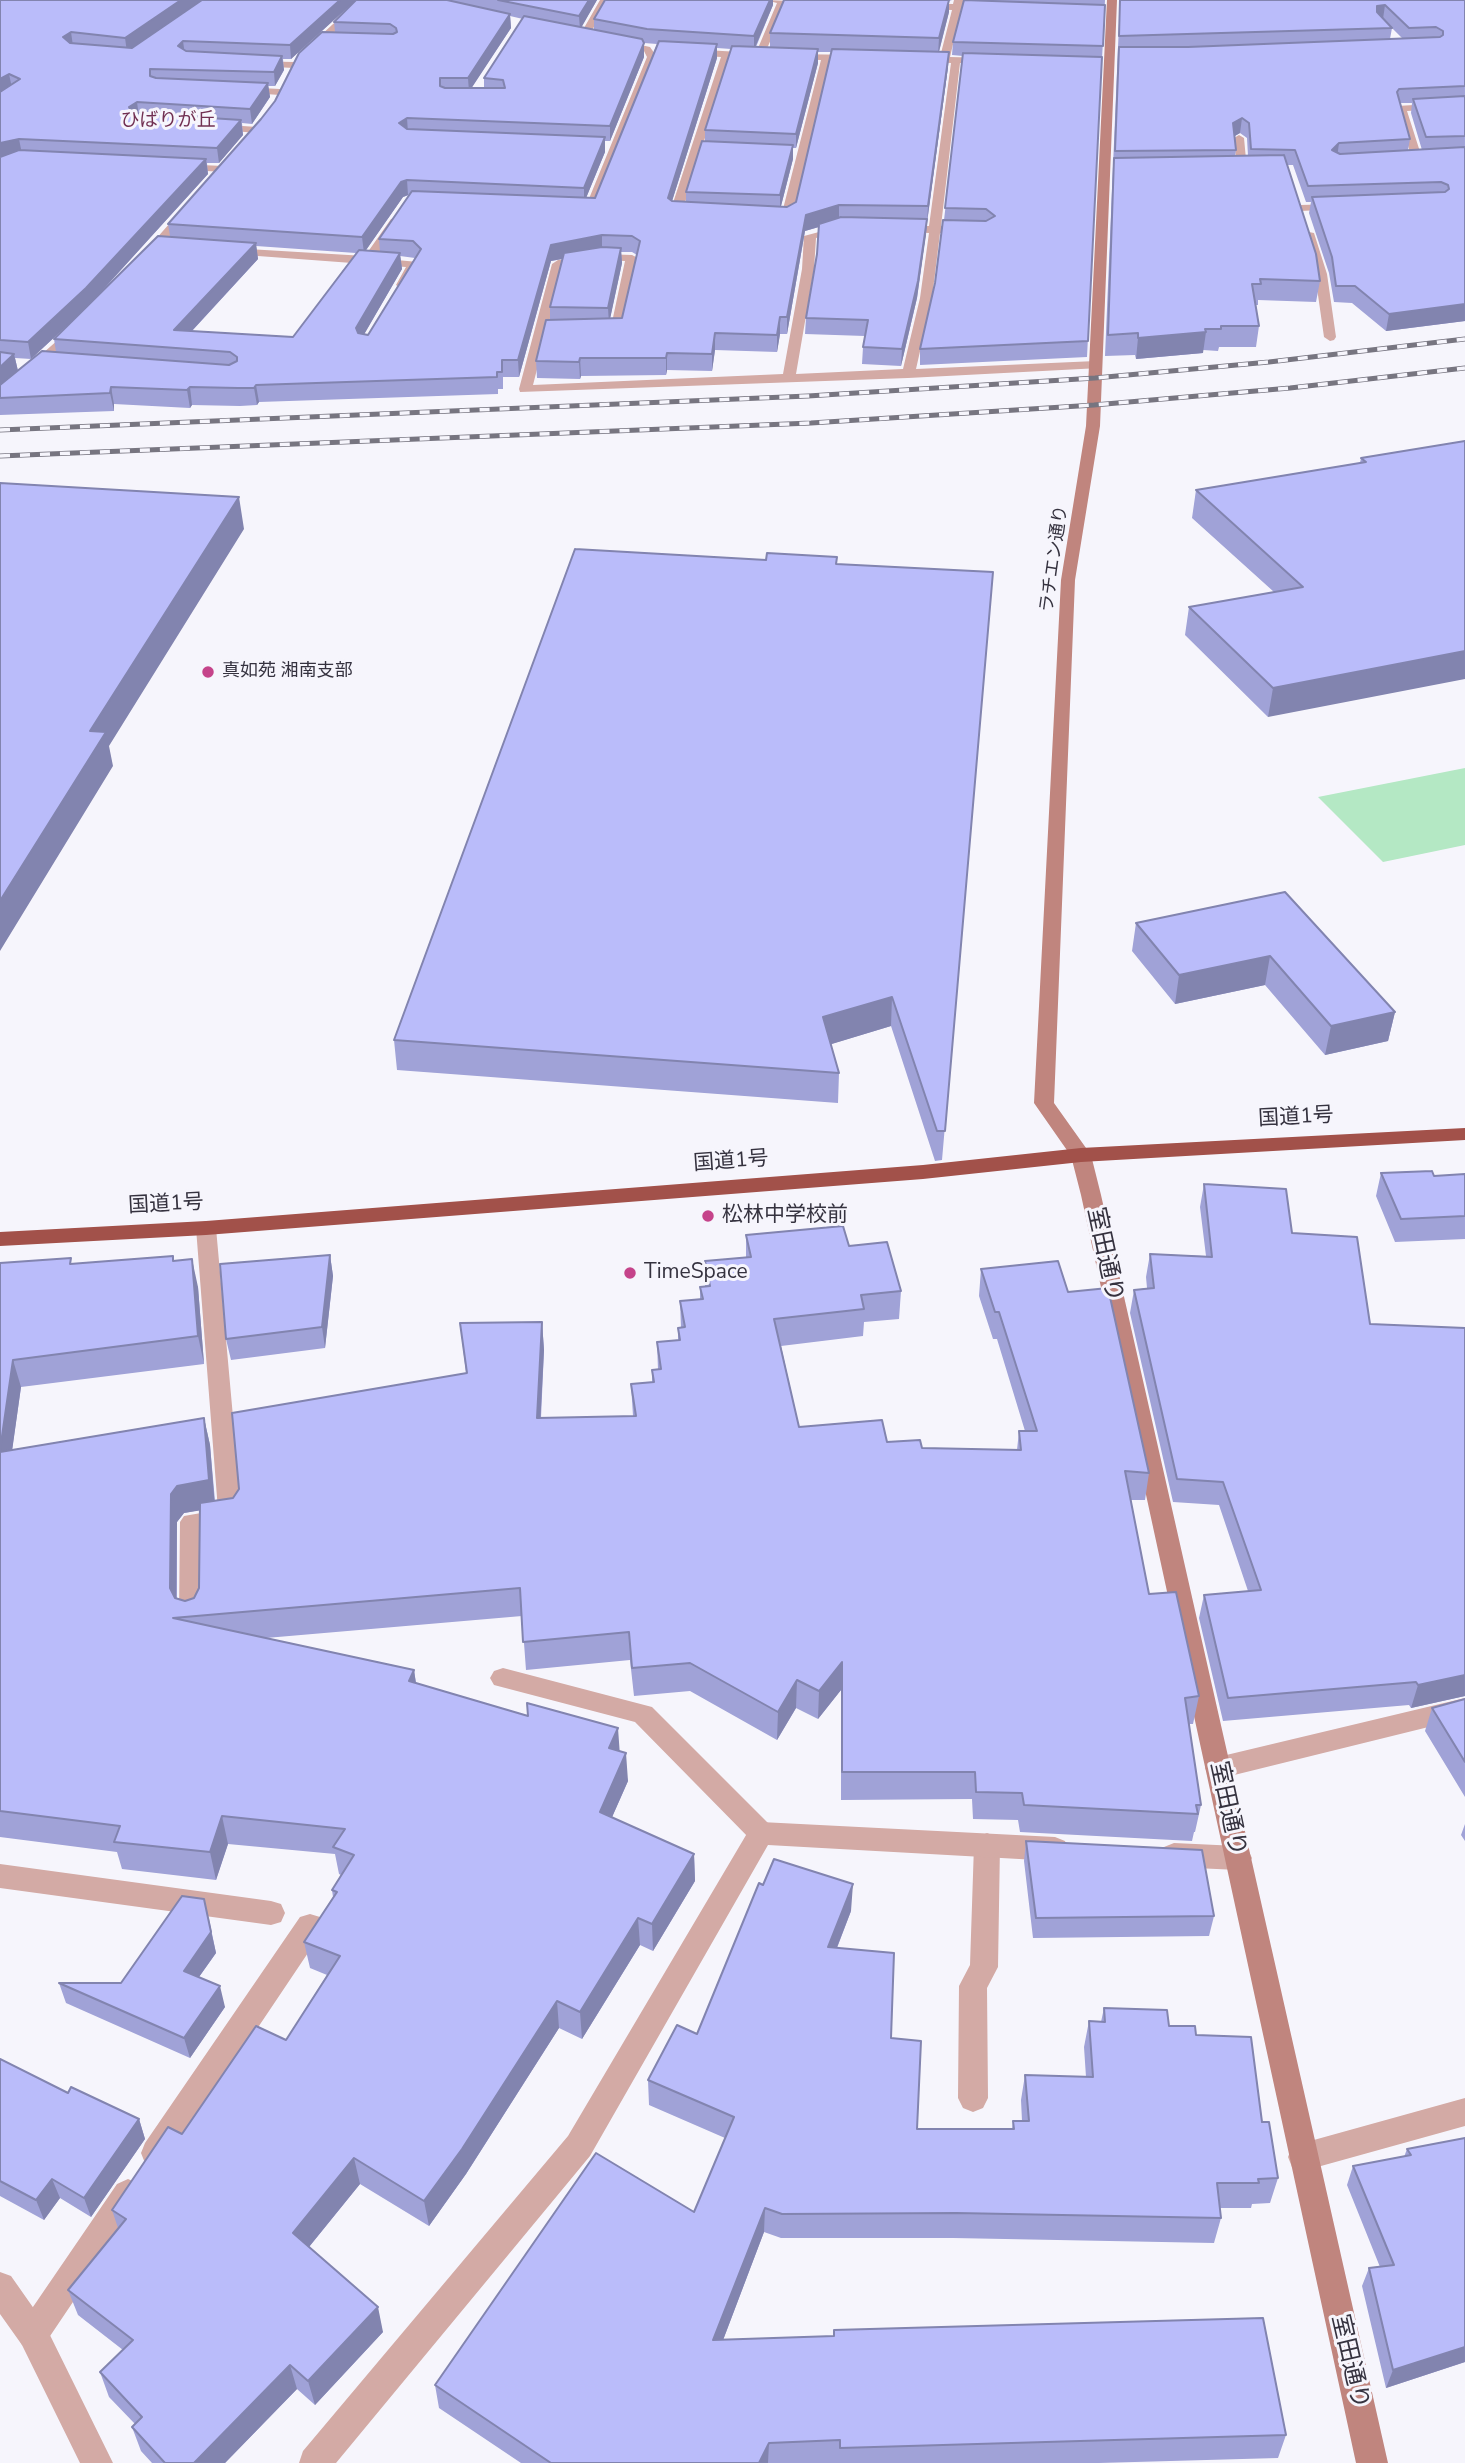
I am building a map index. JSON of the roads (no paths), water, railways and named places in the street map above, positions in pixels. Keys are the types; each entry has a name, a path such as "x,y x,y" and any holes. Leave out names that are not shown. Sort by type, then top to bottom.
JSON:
{"highway":[{"name":"国道1号","path":"0,1239 206,1228 923,1172 1081,1155 1465,1133"}],"street":[{"path":"275,104 287,79 320,40 364,0"},
{"path":"584,35 605,0"},
{"path":"769,0 823,2"},
{"path":"760,56 783,0"},
{"path":"908,374 926,298 936,229 950,60 958,4"},
{"path":"917,6 958,4 1009,9"},
{"name":"ラチエン通り","path":"1081,1155 1044,1103 1068,580 1088,465 1112,172 1108,8"},
{"path":"572,33 597,38"},
{"path":"320,40 332,41"},
{"path":"610,41 658,50"},
{"path":"562,209 590,210 652,57 647,49"},
{"path":"681,52 866,58"},
{"path":"704,213 676,212 726,55"},
{"path":"759,216 787,217 826,58"},
{"path":"905,59 995,61"},
{"path":"241,62 287,79"},
{"path":"226,90 287,79"},
{"path":"1387,162 1423,158 1401,108 1465,105"},
{"path":"205,127 260,126 248,140"},
{"path":"1228,170 1247,170 1239,138"},
{"path":"600,146 614,147"},
{"path":"697,150 710,150"},
{"path":"789,153 803,154"},
{"path":"214,179 231,160"},
{"path":"169,166 223,169"},
{"path":"1296,195 1321,274 1330,337"},
{"path":"139,264 198,198"},
{"path":"1300,208 1355,206"},
{"path":"368,260 402,211"},
{"path":"789,378 810,236 838,228 852,228"},
{"path":"880,228 985,230"},
{"path":"156,245 170,246"},
{"path":"212,250 414,264 394,299"},
{"path":"591,330 616,331 632,258 602,257 558,264 547,330 525,389 1096,365"},
{"path":"0,398 44,364 86,318"},
{"path":"12,364 44,364"},
{"name":"室田通り","path":"1081,1155 1372,2463"},
{"path":"191,1616 192,1522 230,1517 206,1228"},
{"path":"503,1678 643,1714 761,1833 1084,1850"},
{"path":"1218,1768 1465,1708"},
{"path":"315,2463 579,2146 761,1833"},
{"path":"973,2098 973,1986 984,1967 987,1845"},
{"path":"1154,1854 1238,1858"},
{"path":"0,1876 271,1913"},
{"path":"33,2334 310,1926"},
{"path":"1303,2157 1465,2112"},
{"path":"0,2287 33,2334 97,2463"}],"railway":[{"path":"0,430 808,396 1095,378 1269,362 1465,339"},
{"path":"0,456 811,423 1094,405 1290,388 1465,368"}],"place":[{"name":"真如苑 湘南支部","path":"208,672"},
{"name":"松林中学校前","path":"708,1216"},
{"name":"TimeSpace","path":"630,1273"}],"district":[{"name":"ひばりが丘","path":"168,121"}]}
